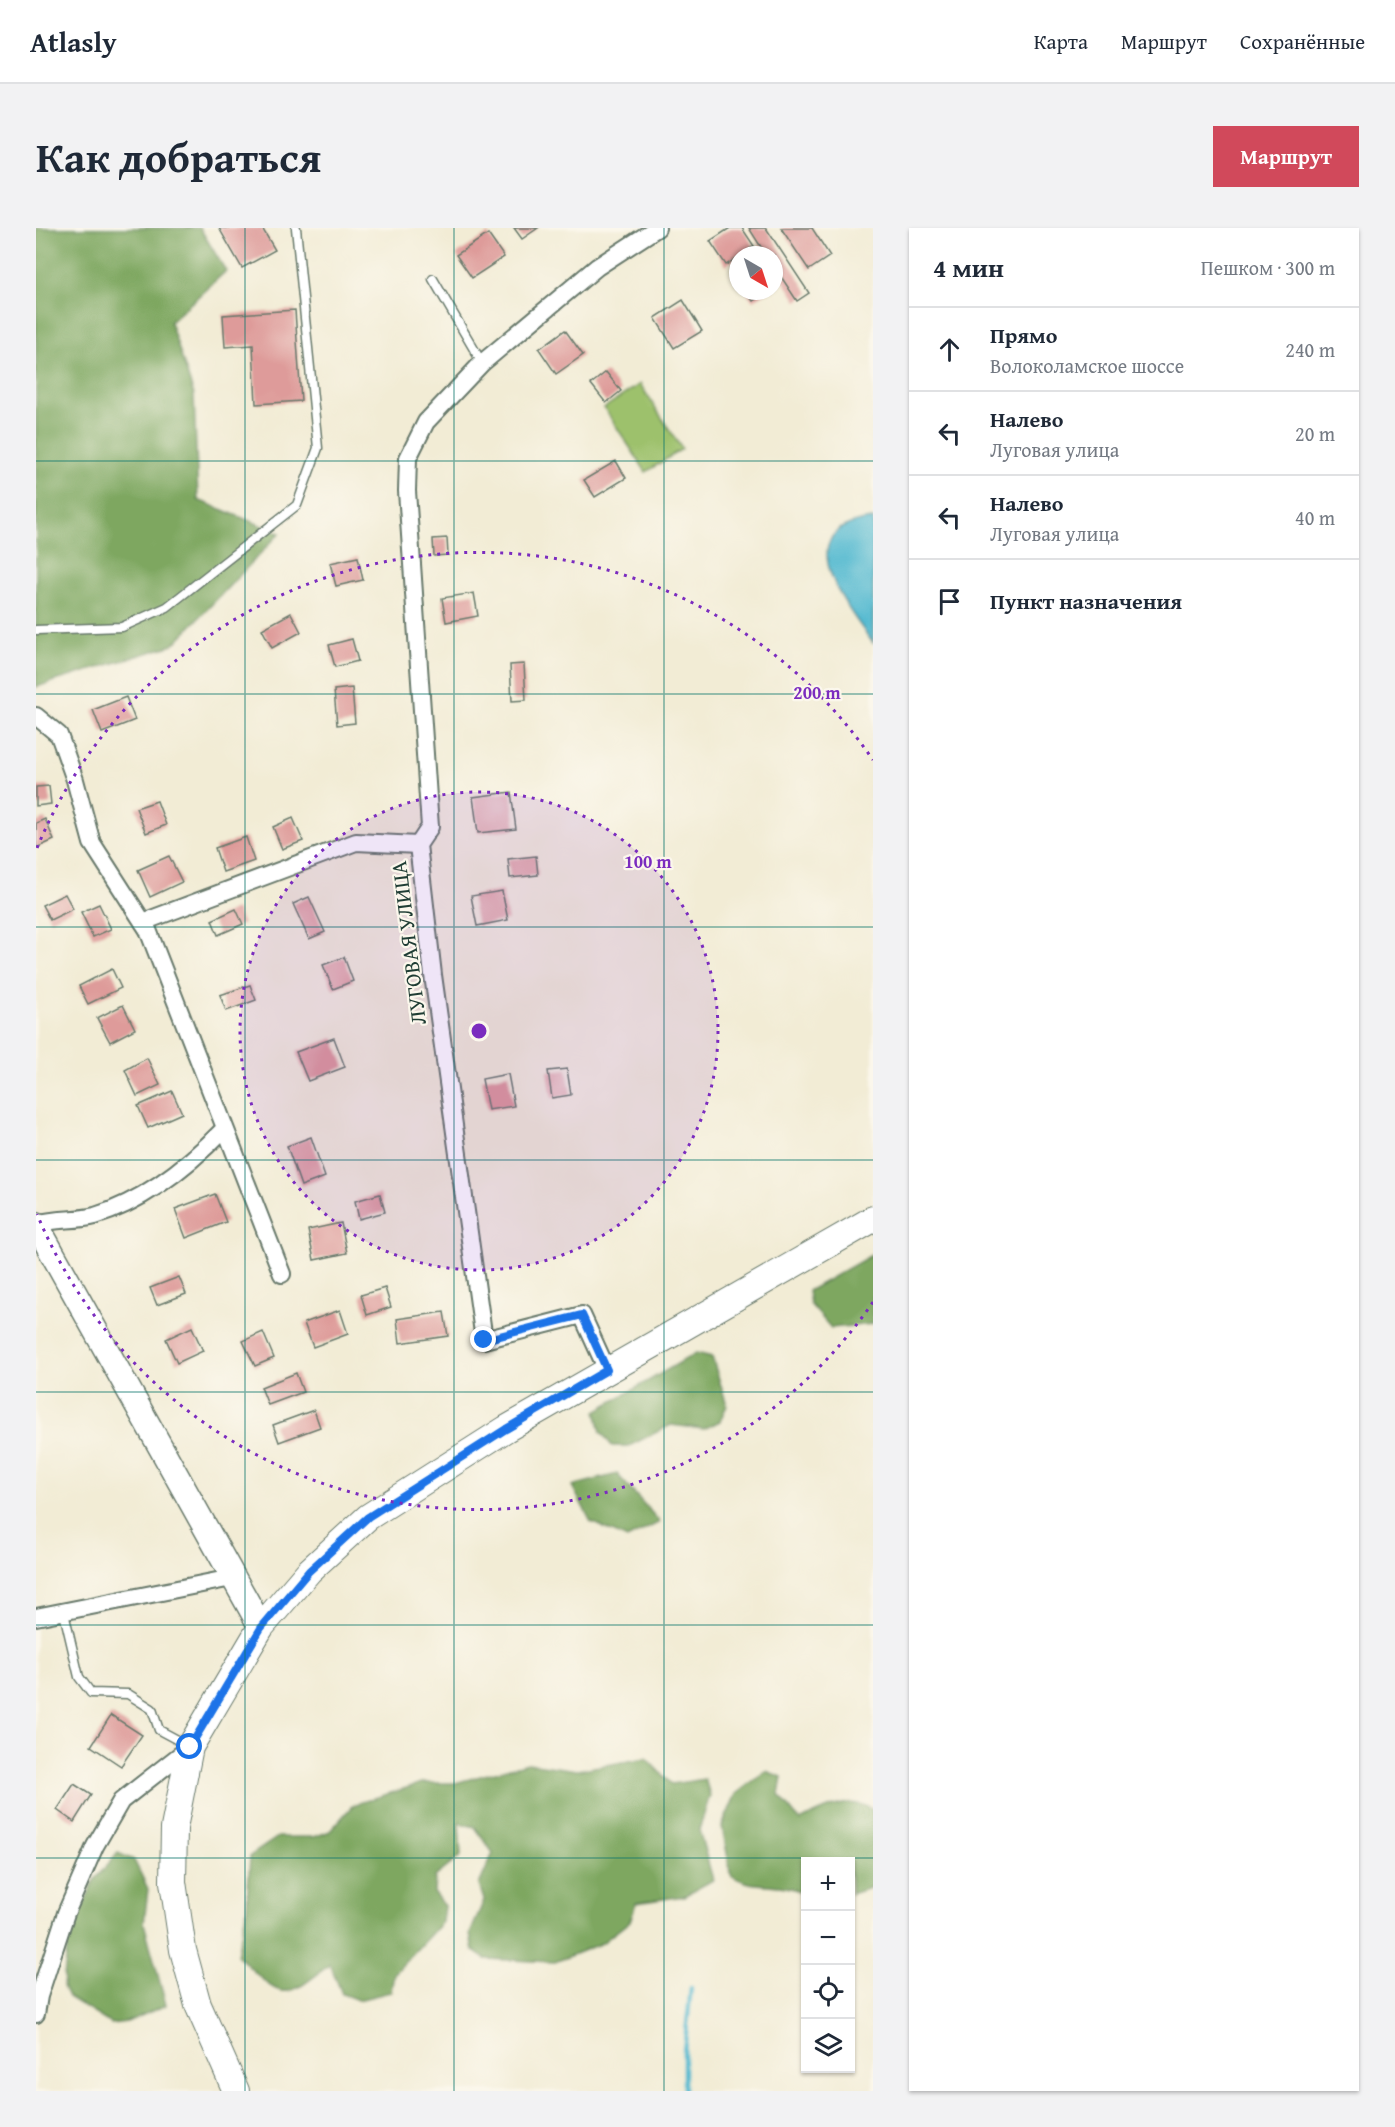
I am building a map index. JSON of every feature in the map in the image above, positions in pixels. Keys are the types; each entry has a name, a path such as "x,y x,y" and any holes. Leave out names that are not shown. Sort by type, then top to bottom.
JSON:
{"main road":[{"path":"236,2091 198,2005 183,1950 173,1882 174,1827 190,1747 261,1628 309,1571 368,1517 506,1429 873,1219"},
{"path":"36,1224 261,1628"}],"street":[{"name":"ЛУГОВАЯ УЛИЦА","path":"607,1370 582,1315 484,1340 433,975 418,845 430,827 407,492 408,458 426,422 482,363 597,267 657,228"},
{"path":"36,716 59,735 75,780 92,843 143,922 282,1274"},
{"path":"143,922 356,842 418,845"},
{"path":"36,1224 52,1219 94,1216 144,1194 190,1164 224,1129"},
{"path":"36,1617 232,1578"},
{"path":"36,2014 39,1995 66,1913 100,1837 121,1801 190,1747"}],"lane":[{"path":"36,630 122,627 167,607 297,506 318,448 296,228"},
{"path":"433,279 482,363"},
{"path":"64,1613 79,1677 91,1693 128,1694 152,1709 159,1730 190,1747"}],"green space":[{"path":"36,228 200,228 226,271 170,322 194,395 198,500 280,533 173,645 36,687"},
{"path":"640,384 682,449 646,472 604,408"},
{"path":"873,1254 873,1324 831,1328 810,1304 808,1291"},
{"path":"696,1353 712,1357 727,1405 720,1421 704,1429 671,1425 629,1446 612,1446 601,1432 596,1411"},
{"path":"617,1474 660,1522 627,1539 591,1522 572,1486"},
{"path":"646,1758 671,1784 705,1779 710,1795 699,1830 713,1880 684,1896 636,1903 630,1921 602,1943 555,1962 486,1959 473,1950 470,1934 484,1900 479,1885 493,1853 475,1827 459,1823 461,1856 435,1877 434,1893 444,1906 442,1922 394,1974 391,1992 358,2000 342,1994 330,1964 301,1986 290,1991 281,1991 263,1980 237,1955 247,1907 250,1856 278,1837 314,1837 330,1831 353,1805 422,1783 455,1783 528,1763 577,1770"},
{"path":"766,1771 782,1777 779,1795 800,1821 836,1805 855,1803 873,1810 873,1887 855,1893 855,1857 801,1857 801,1892 786,1887 748,1883 731,1875 722,1826 736,1794"},
{"path":"118,1853 134,1860 148,1889 144,1923 166,2005 127,2022 111,2024 68,1997 63,1986 68,1938 95,1879"}],"water":[{"path":"873,519 873,643 837,589 830,570 827,552 832,537 847,525"}],"building":[{"path":"219,228 262,228 275,250 242,268"},
{"path":"514,228 538,228 522,239"},
{"path":"730,228 742,228 754,246 729,246 729,263 726,265 710,241"},
{"path":"749,228 766,228 778,246 760,246"},
{"path":"781,228 812,228 830,256 809,270"},
{"path":"488,234 504,257 472,278 456,255"},
{"path":"783,254 809,293 797,301 783,280"},
{"path":"683,300 702,331 674,348 655,318"},
{"path":"295,310 301,401 256,404 253,345 225,347 223,315"},
{"path":"565,330 583,355 556,374 539,349"},
{"path":"606,372 621,391 606,403 591,384"},
{"path":"616,461 626,478 595,497 584,480"},
{"path":"447,538 448,555 434,556 433,539"},
{"path":"358,557 363,580 336,586 330,563"},
{"path":"474,593 478,616 446,622 442,598"},
{"path":"291,613 301,632 272,648 262,629"},
{"path":"352,639 358,661 335,667 329,645"},
{"path":"524,664 526,700 512,701 510,665"},
{"path":"352,688 355,723 337,725 334,690"},
{"path":"126,697 135,720 102,733 93,710"},
{"path":"49,786 51,804 36,806 36,787"},
{"path":"511,792 516,829 478,833 473,797"},
{"path":"157,801 166,825 146,833 136,808"},
{"path":"293,818 303,841 282,849 273,827"},
{"path":"45,819 54,840 36,848 36,823"},
{"path":"246,837 254,861 223,872 215,848"},
{"path":"169,856 182,882 150,897 138,870"},
{"path":"536,856 538,875 510,878 508,859"},
{"path":"502,891 508,920 477,926 471,896"},
{"path":"65,894 73,909 50,920 42,905"},
{"path":"309,897 325,932 309,939 293,904"},
{"path":"99,904 111,929 93,937 81,912"},
{"path":"236,909 243,924 218,935 212,920"},
{"path":"344,957 353,981 333,989 323,965"},
{"path":"112,969 121,988 88,1004 79,986"},
{"path":"250,985 256,1000 226,1011 220,995"},
{"path":"123,1005 135,1029 110,1042 97,1018"},
{"path":"334,1038 345,1067 308,1081 296,1052"},
{"path":"147,1058 160,1085 137,1096 125,1070"},
{"path":"567,1069 571,1095 552,1098 548,1071"},
{"path":"508,1074 514,1106 488,1110 482,1079"},
{"path":"172,1091 182,1113 148,1128 138,1106"},
{"path":"311,1137 325,1177 301,1186 287,1146"},
{"path":"215,1194 226,1222 186,1238 175,1209"},
{"path":"380,1194 385,1212 359,1219 355,1201"},
{"path":"341,1223 347,1253 314,1260 308,1230"},
{"path":"179,1277 186,1294 157,1305 150,1288"},
{"path":"385,1288 391,1307 367,1315 361,1295"},
{"path":"340,1310 348,1334 313,1347 304,1323"},
{"path":"444,1312 448,1336 400,1343 397,1319"},
{"path":"192,1327 203,1351 177,1363 166,1339"},
{"path":"263,1332 274,1358 255,1366 243,1341"},
{"path":"296,1373 303,1392 268,1405 261,1387"},
{"path":"314,1410 320,1427 279,1442 273,1425"},
{"path":"111,1715 142,1735 121,1766 91,1746"},
{"path":"74,1784 91,1795 74,1822 57,1810"}],"waterway":[{"path":"684,2091 684,2051 691,1988"}],"route":[{"path":"190,1747 261,1628 309,1571 368,1517 506,1429 607,1370 582,1315 484,1340"}]}
